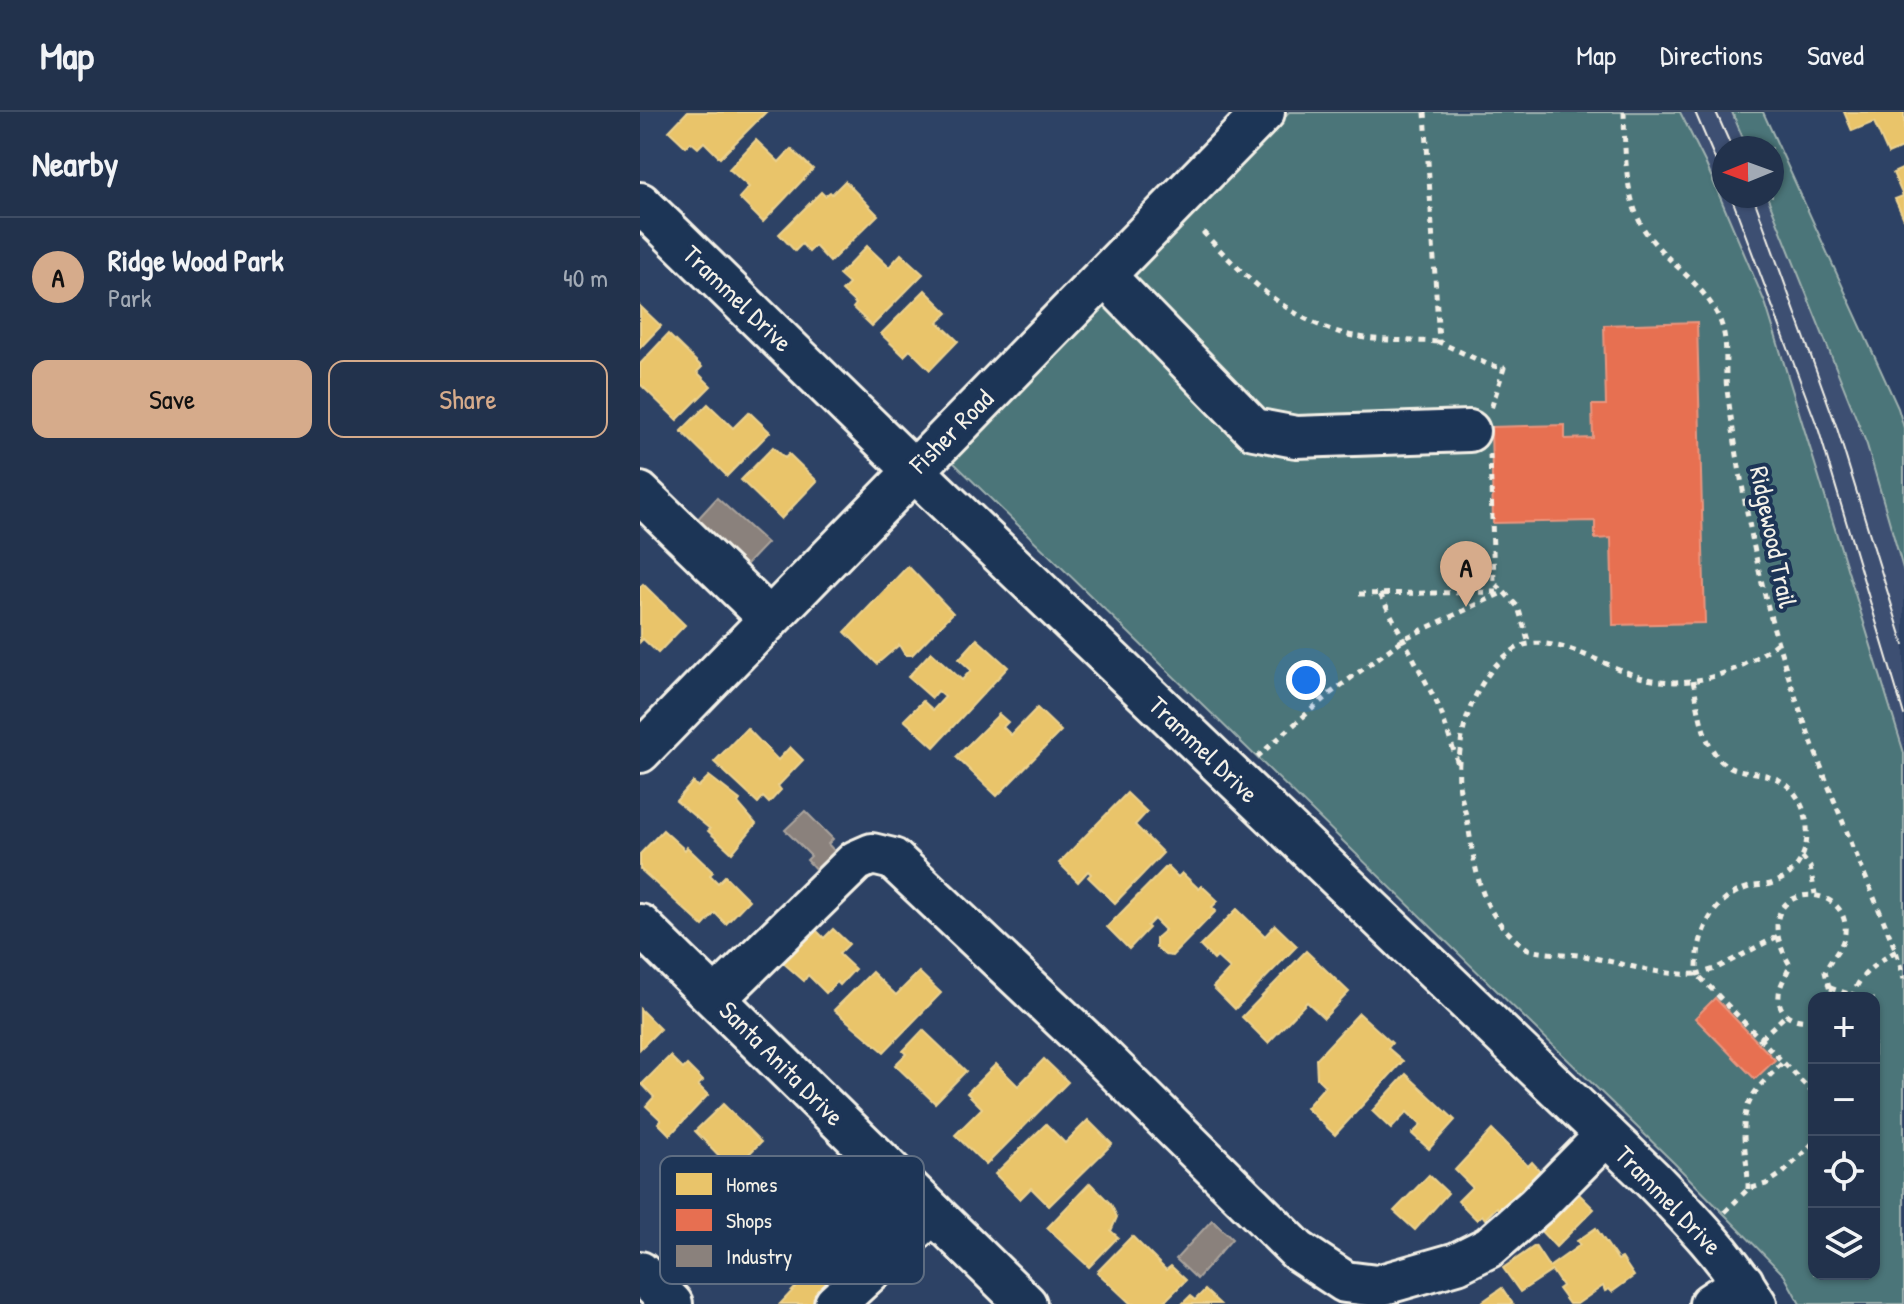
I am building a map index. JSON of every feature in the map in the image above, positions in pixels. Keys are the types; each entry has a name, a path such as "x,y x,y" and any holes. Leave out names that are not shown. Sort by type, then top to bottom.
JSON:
{"street":[{"name":"Fisher Road","path":"640,752 1264,112"},
{"name":"Trammel Drive","path":"640,203 1652,1179 1711,1241 1749,1293"},
{"path":"1105,276 1254,429 1296,437 1482,432"},
{"path":"640,493 769,618"},
{"path":"716,998 856,861 872,854 893,859 1091,1046 1298,1251 1345,1282 1377,1286 1457,1263 1489,1247 1536,1206 1606,1135"},
{"name":"Santa Anita Drive","path":"640,925 875,1156"},
{"name":"Santa Anita Drive","path":"924,1204 1026,1304"},
{"path":"924,1221 933,1213"},
{"path":"640,1272 672,1304"},
{"path":"835,1304 857,1284"},
{"path":"1710,1304 1749,1293"}],"path":[{"path":"1425,112 1439,342"},
{"name":"Ridgewood Trail","path":"1624,112 1626,170 1646,234 1711,303 1722,325 1726,384 1738,466 1777,643 1798,709 1896,951 1904,979"},
{"path":"1203,232 1254,285 1308,320 1340,333 1366,338 1439,342 1489,365 1504,368 1482,432 1494,583 1518,607 1529,644"},
{"path":"1359,594 1504,592"},
{"path":"1257,758 1328,695 1405,638 1504,592"},
{"path":"1380,594 1440,709 1459,768"},
{"path":"1777,643 1731,673 1693,681 1650,680 1558,646 1529,644 1517,648 1497,663 1476,694 1464,729 1459,786 1468,820 1476,878 1492,914 1527,949 1583,955 1661,973 1697,974 1715,969 1778,936"},
{"path":"1693,681 1703,731 1712,751 1724,764 1771,776 1794,793 1802,806 1808,831 1802,857 1783,879 1739,891 1716,908 1702,931 1696,953 1697,974 1808,1088"},
{"path":"1802,857 1810,867 1815,894"},
{"path":"1808,1019 1796,1020 1786,1015 1779,1005 1779,991 1790,965 1779,946 1776,924 1789,900 1802,894 1815,894 1831,902 1840,913 1846,930 1843,943 1825,972 1831,992"},
{"path":"1854,992 1870,967 1896,951"},
{"path":"1830,988 1841,992"},
{"path":"1761,1038 1786,1015"},
{"path":"1748,1189 1749,1163 1744,1142 1749,1102 1783,1062"},
{"path":"1722,1215 1748,1189 1766,1184 1783,1173 1808,1148"}],"shaded area":[{"path":"1680,112 1732,112 1742,136 1712,136 1712,178"},
{"path":"1725,208 1772,208 1867,445 1904,572 1904,753 1766,305"}],"green space":[{"path":"1289,112 1680,112 1712,178 1712,208 1725,208 1766,305 1904,753 1904,1304 1800,1304 1784,1275 1674,1163 951,460"},
{"path":"1732,112 1763,112 1774,136 1742,136"},
{"path":"1784,158 1898,408 1904,428 1904,572 1867,445 1772,208 1784,208"}],"building: Homes":[{"path":"687,112 766,112 720,158 704,142 698,148 691,142 686,147 669,131"},
{"path":"1844,112 1904,112 1904,147 1888,154 1874,122 1852,131"},
{"path":"756,140 779,162 791,149 813,169 763,222 739,198 749,187 729,169"},
{"path":"1904,168 1904,219 1895,199 1903,196 1893,173"},
{"path":"845,181 878,215 830,262 815,246 809,252 802,244 795,251 779,234 821,192 825,196 830,192 832,194"},
{"path":"867,246 889,267 901,254 923,274 872,326 853,308 856,304 842,291 849,284 839,275"},
{"path":"925,290 948,313 938,322 958,341 930,370 910,350 904,356 881,334"},
{"path":"640,306 661,326 640,348"},
{"path":"668,334 702,367 697,372 711,386 677,420 640,384 640,364"},
{"path":"708,404 733,428 749,412 770,432 727,476 681,431"},
{"path":"773,447 785,458 789,454 817,481 781,519 741,480"},
{"path":"908,566 953,613 912,655 905,655 899,645 877,664 845,632"},
{"path":"643,584 685,625 658,653 643,639 640,642 640,587"},
{"path":"977,639 1008,667 934,747 904,720 923,701 933,710 945,697 938,691 932,698 908,677 931,652 962,680 971,670 959,659"},
{"path":"1037,708 1061,731 997,796 956,757 999,714 1008,722 1003,727 1011,735"},
{"path":"747,728 778,760 790,747 803,760 778,786 781,790 769,803 763,797 758,803 714,762"},
{"path":"709,776 740,800 738,803 756,824 732,853 708,831 710,829 676,801 693,782 698,787"},
{"path":"1127,793 1147,812 1135,825 1163,853 1115,903 1088,877 1091,874 1088,871 1078,882 1059,863"},
{"path":"663,830 685,850 687,847 713,872 710,875 718,883 725,876 749,900 726,924 715,913 703,926 640,869 640,854"},
{"path":"1167,866 1178,877 1182,873 1199,889 1202,886 1218,901 1212,907 1216,911 1172,956 1165,955 1156,947 1156,938 1165,930 1154,919 1129,949 1107,927"},
{"path":"1237,909 1265,936 1275,925 1297,946 1235,1009 1213,987 1230,969 1217,957 1214,960 1200,946"},
{"path":"813,927 824,938 833,929 849,944 839,954 855,969 840,985 837,982 826,993 808,975 804,981 781,961"},
{"path":"1306,951 1349,992 1324,1018 1307,1002 1268,1043 1242,1017"},
{"path":"872,972 896,995 919,972 941,993 884,1052 834,1010"},
{"path":"640,1009 660,1029 640,1049"},
{"path":"1359,1013 1392,1043 1388,1048 1403,1061 1335,1135 1306,1108 1325,1086 1317,1078 1316,1059"},
{"path":"923,1030 966,1071 935,1103 895,1065 906,1054 903,1051"},
{"path":"670,1056 683,1069 687,1065 703,1081 698,1085 708,1095 670,1135 658,1123 661,1120 646,1106 654,1097 642,1084"},
{"path":"1044,1059 1068,1082 986,1165 955,1135 982,1108 967,1093 996,1064 1018,1086"},
{"path":"1406,1074 1455,1120 1429,1149 1412,1134 1421,1125 1407,1112 1391,1129 1372,1111"},
{"path":"723,1104 761,1142 747,1156 719,1156 695,1131"},
{"path":"1088,1120 1112,1144 1049,1206 1031,1188 1020,1199 995,1174 1046,1124 1065,1143"},
{"path":"1492,1130 1528,1166 1532,1162 1542,1173 1502,1213 1497,1207 1485,1219 1482,1215 1477,1220 1458,1201 1472,1187 1455,1170"},
{"path":"1429,1175 1448,1193 1415,1230 1394,1211"},
{"path":"1090,1183 1111,1204 1117,1217 1111,1231 1118,1237 1089,1267 1047,1228"},
{"path":"1576,1191 1594,1209 1556,1247 1537,1227"},
{"path":"1596,1228 1618,1260 1622,1258 1634,1276 1612,1292 1609,1289 1605,1291 1603,1286 1577,1304 1569,1304 1558,1289 1562,1286 1552,1271 1520,1292 1503,1268 1535,1246 1549,1267 1580,1245 1577,1241"},
{"path":"1132,1236 1166,1270 1171,1266 1186,1280 1162,1304 1131,1304 1097,1272"},
{"path":"799,1284 842,1284 822,1304 780,1304"},
{"path":"1502,1288 1513,1304 1479,1304"},
{"path":"1205,1290 1220,1304 1182,1304 1190,1296 1195,1300"}],"building: Shops":[{"path":"1697,322 1705,623 1613,625 1611,538 1595,539 1595,521 1493,523 1491,427 1565,425 1565,439 1593,438 1592,405 1606,405 1604,325"},
{"path":"1715,998 1775,1060 1755,1079 1695,1018"}],"building: Industry":[{"path":"717,498 767,543 743,568 694,523"},
{"path":"805,811 833,839 828,844 839,856 820,874 807,860 811,856 785,830"},
{"path":"1212,1220 1232,1239 1197,1279 1176,1259"}],"tram line":[{"path":"1695,112 1712,152"},
{"path":"1716,112 1727,136"},
{"path":"1735,208 1819,431 1904,715"},
{"path":"1757,208 1836,425 1904,645"}],"place":[{"name":"Ridge Wood Park","path":"1466,607"}]}
